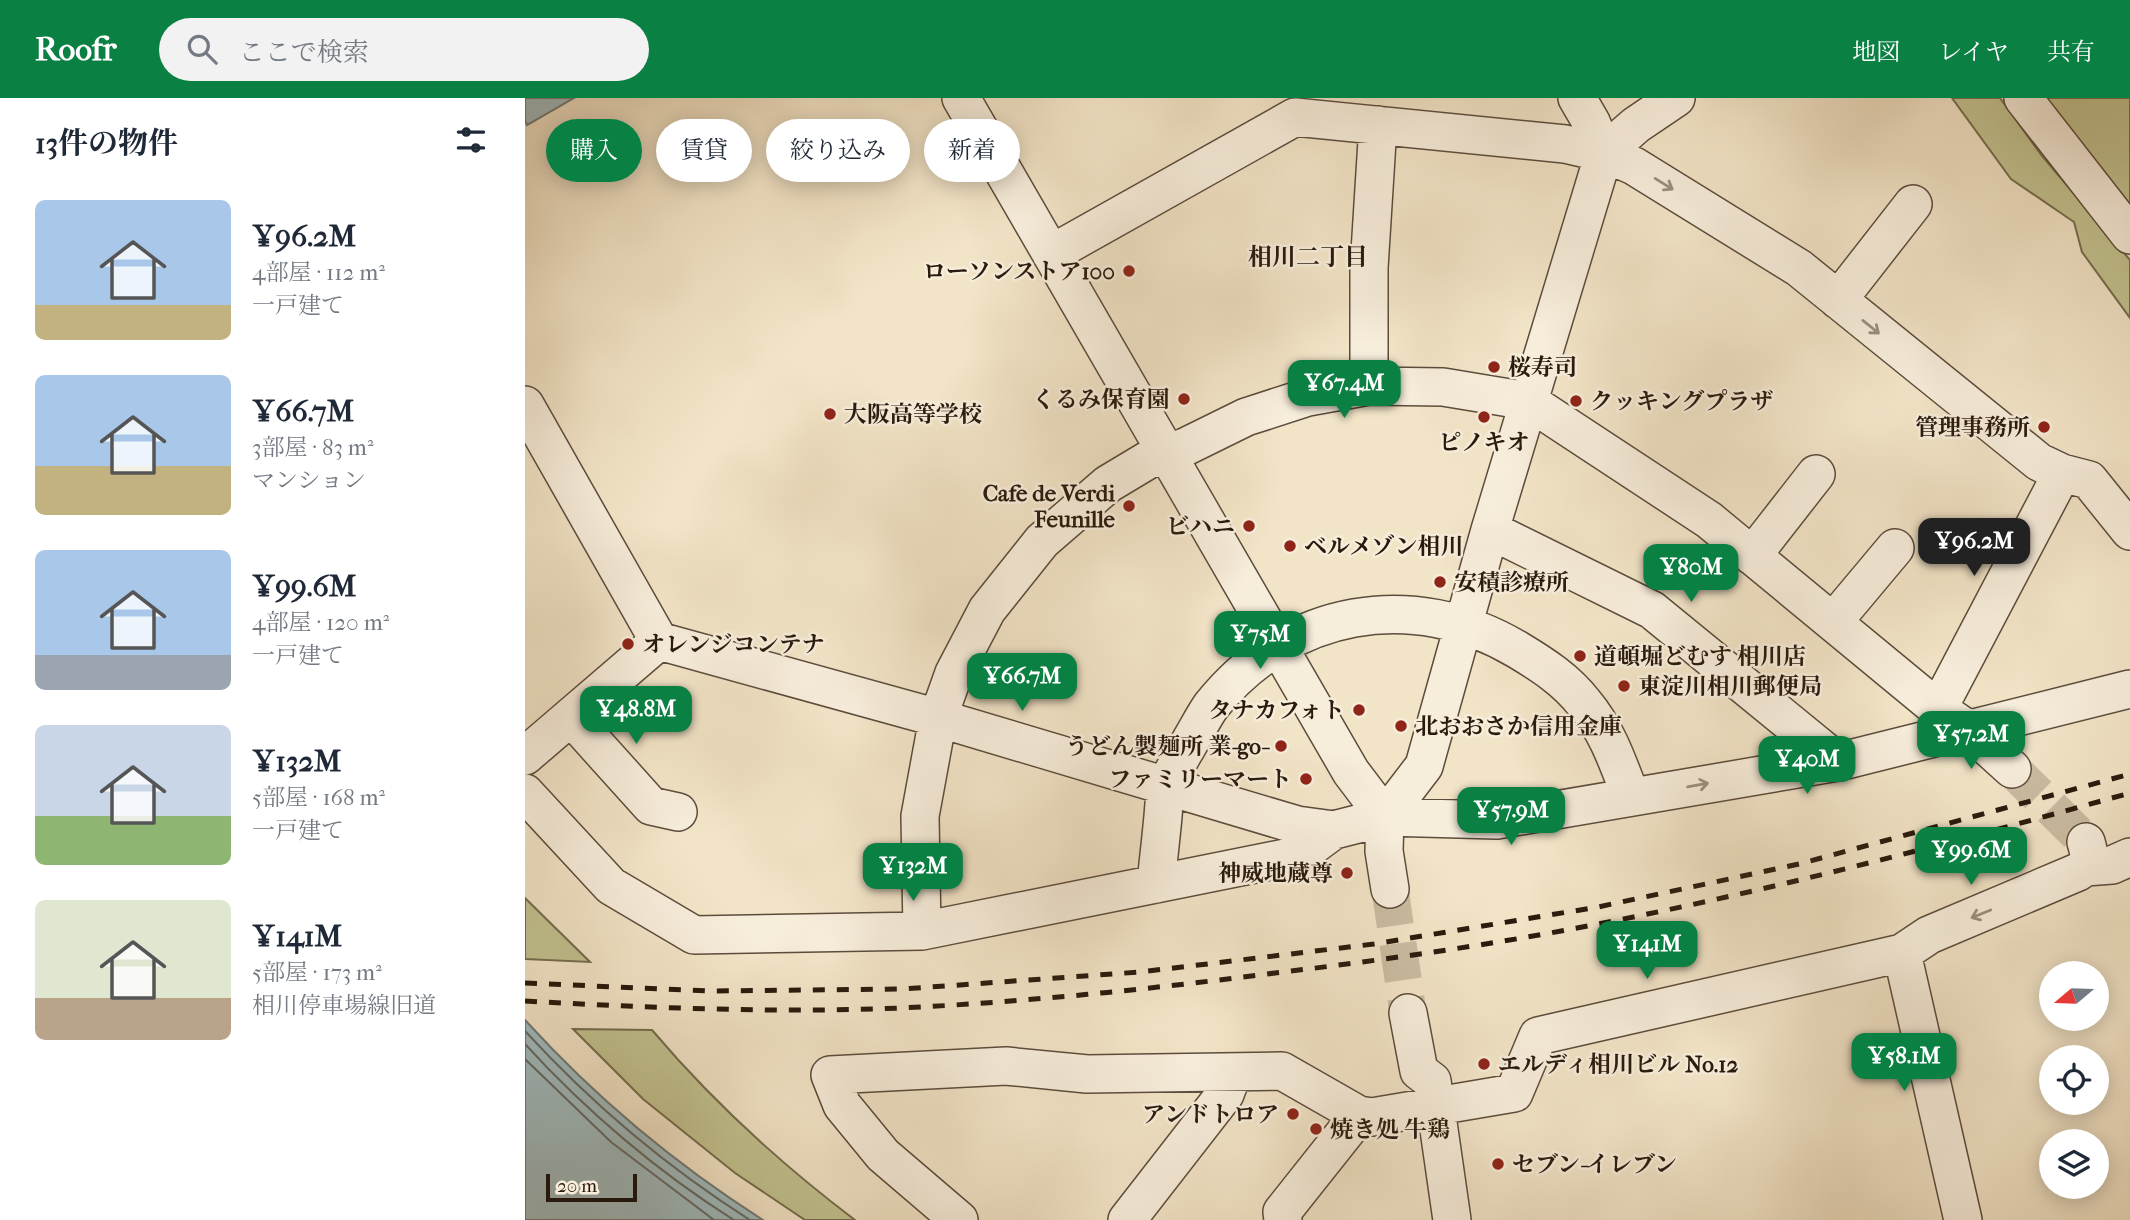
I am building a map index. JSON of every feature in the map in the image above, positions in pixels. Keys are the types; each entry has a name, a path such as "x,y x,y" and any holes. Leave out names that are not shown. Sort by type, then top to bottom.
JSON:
{"street":[{"path":"961,98 1351,772 1385,817"},
{"path":"1577,98 1604,153"},
{"path":"1389,889 1384,851 1385,817 1424,766 1490,530 1604,153 1636,125 1676,98"},
{"path":"2023,98 2130,235"},
{"path":"1051,254 1289,108 1378,125 1565,144 1604,153 1634,166 1799,268 2039,462 2062,473 2089,480 2130,531"},
{"path":"1370,386 1369,268 1378,125"},
{"path":"1838,300 1913,204"},
{"path":"922,932 920,816 938,718 954,673 987,610 1042,541 1108,484 1148,460 1246,417 1308,397 1370,386 1443,387 1528,401 1709,520 1938,709 1969,730 2012,769"},
{"path":"525,405 659,641 938,718 1297,825 1333,830 1385,817 1497,820 1839,762 2130,689"},
{"path":"1938,709 2062,473"},
{"path":"1752,556 1816,474"},
{"path":"1490,530 1652,610 1839,762"},
{"path":"1833,622 1895,548"},
{"path":"1156,884 1166,786 1210,708 1235,680 1279,646 1324,624 1368,615 1414,614 1464,624 1505,643 1552,671 1584,703 1609,740 1631,797"},
{"path":"525,757 659,641"},
{"path":"571,717 651,806 678,812"},
{"path":"525,793 611,886 694,935 922,932 1300,855 1333,830"},
{"path":"959,1220 883,1156 842,1105 829,1075 1006,1066 1087,1073 1282,1071 1359,1115 1372,1117 1514,1093 1538,1036 1902,953 1929,935 2058,882 2086,855 2112,864 2130,857"},
{"path":"1902,953 1963,1220"},
{"path":"1408,1013 1419,1071 1432,1082 1452,1220"},
{"path":"1127,1220 1224,1094 1233,1073"},
{"path":"1283,1220 1282,1212 1359,1115"}],"green space":[{"path":"1952,98 2000,98 2042,156 2130,260 2130,318 2082,252 2074,222 2011,179"},
{"path":"2044,98 2130,98 2130,211"},
{"path":"525,898 590,962 525,959"},
{"path":"573,1029 652,1030 748,1131 855,1220 805,1220 735,1173 643,1099"}],"water":[{"path":"525,98 574,98 527,125"},
{"path":"525,1020 579,1076 637,1128 699,1176 763,1220 525,1220"}],"tunnel":[{"path":"2012,769 2086,842"},
{"path":"1390,889 1408,1013"}],"railway":[{"path":"525,983 708,991 903,989 1140,972 1374,944 1598,907 1799,864 2130,774"},
{"path":"525,1001 713,1009 901,1008 1088,994 1356,963 1558,932 1732,896 1932,847 2130,793"}],"place":[{"name":"ローソンストア100","path":"1129,271"},
{"name":"桜寿司","path":"1494,367"},
{"name":"くるみ保育園","path":"1184,399"},
{"name":"クッキングプラザ","path":"1576,401"},
{"name":"大阪高等学校","path":"830,414"},
{"name":"ピノキオ","path":"1484,417"},
{"name":"管理事務所","path":"2044,427"},
{"name":"Cafe de Verdi Feunille","path":"1129,506"},
{"name":"ビハニ","path":"1249,526"},
{"name":"ベルメゾン相川","path":"1290,546"},
{"name":"安積診療所","path":"1440,582"},
{"name":"オレンジコンテナ","path":"628,644"},
{"name":"道頓堀どむす 相川店","path":"1580,656"},
{"name":"東淀川相川郵便局","path":"1624,686"},
{"name":"タナカフォト","path":"1359,710"},
{"name":"北おおさか信用金庫","path":"1401,726"},
{"name":"うどん製麺所 業-go-","path":"1281,746"},
{"name":"ファミリーマート","path":"1306,779"},
{"name":"神威地蔵尊","path":"1347,873"},
{"name":"エルディ相川ビル No.12","path":"1484,1064"},
{"name":"アンドトロア","path":"1293,1114"},
{"name":"焼き処 牛鶏","path":"1316,1129"},
{"name":"セブン-イレブン","path":"1498,1164"}],"district":[{"name":"相川二丁目","path":"1308,257"}]}
